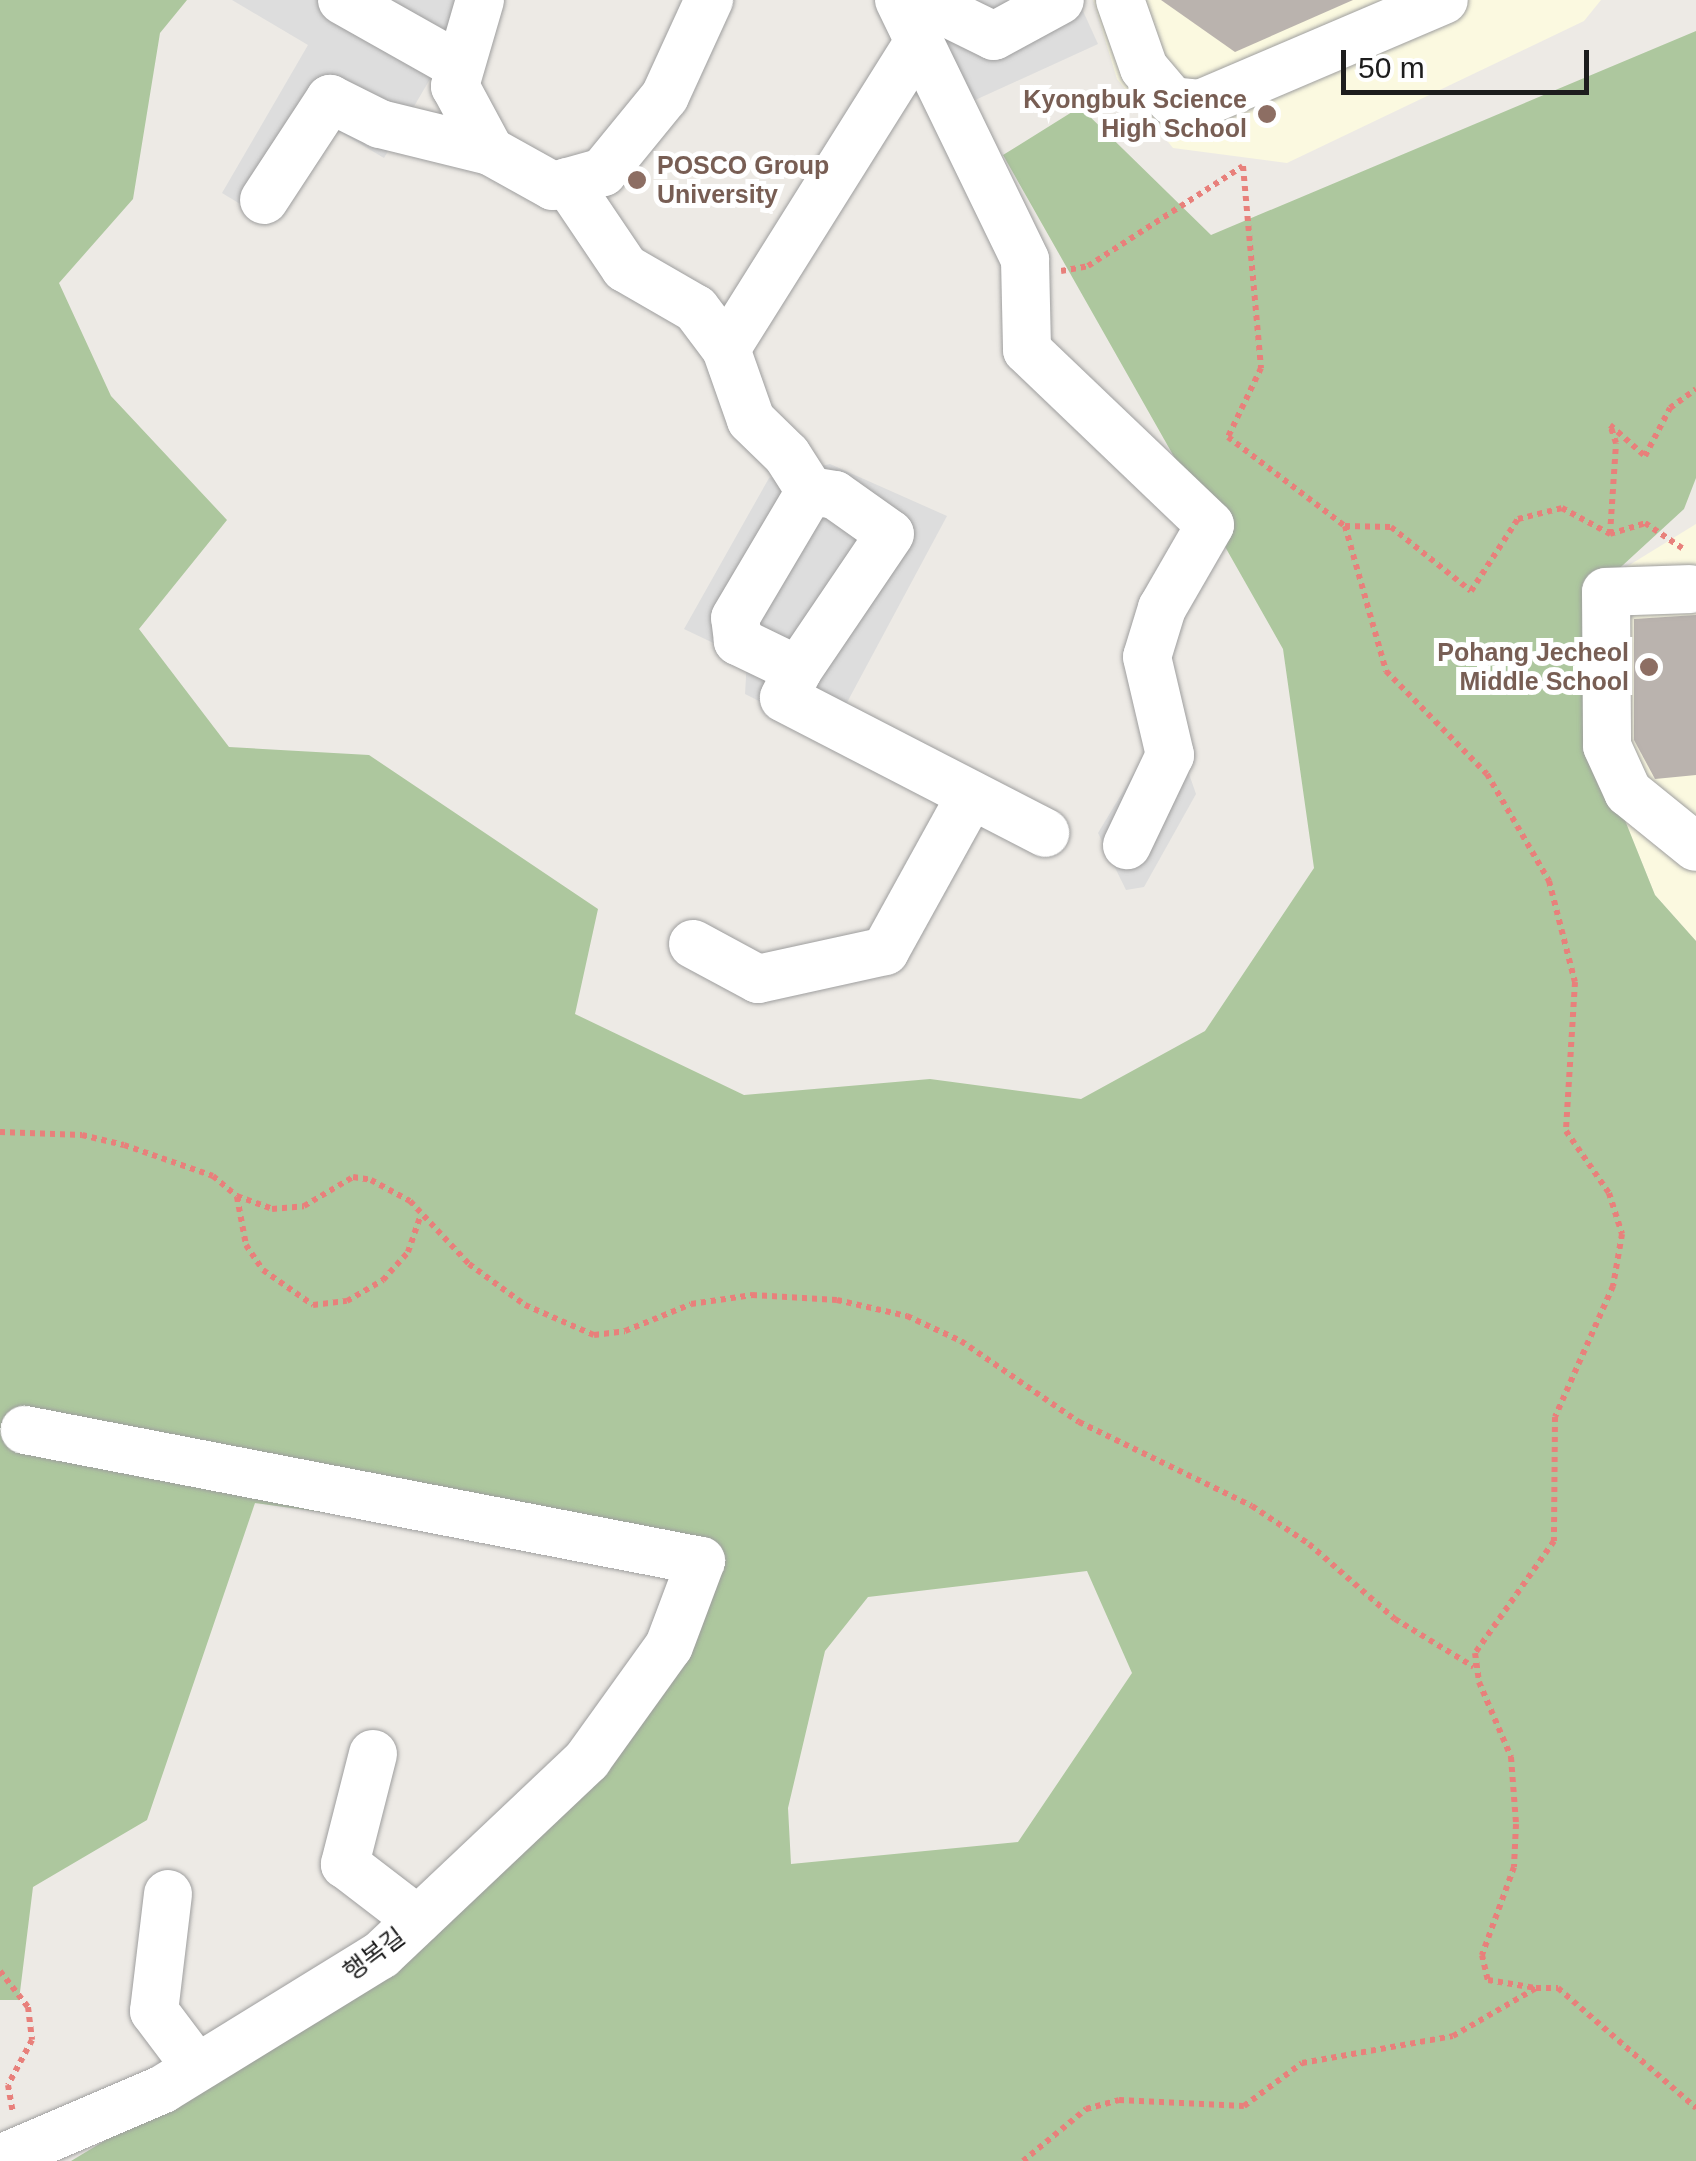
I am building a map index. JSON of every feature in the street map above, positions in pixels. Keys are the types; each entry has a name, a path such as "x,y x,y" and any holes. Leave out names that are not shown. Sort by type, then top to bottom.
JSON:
{"street":[{"path":"342,0 459,66"},
{"path":"480,0 454,86 490,150"},
{"path":"264,200 330,99 380,124 490,150 553,186 603,172 665,96 710,0"},
{"path":"922,16 994,36 1060,0"},
{"path":"1120,0 1144,68 1172,101 1200,104 1444,0"},
{"path":"726,349 922,16"},
{"path":"922,16 1025,260 1027,350 1210,525 1162,608 1146,657 1170,755 1127,845"},
{"path":"567,182 625,268 696,309 726,349 751,420 787,456 810,491 835,495 890,534 798,670 784,698 1045,834"},
{"path":"798,670 738,641 735,618 810,491"},
{"path":"1690,589 1606,592 1607,746 1628,792 1696,847"},
{"path":"694,944 758,979 885,951 970,795"},
{"name":"행복길","path":"9,2155 197,2068 382,1955 587,1760 669,1646 701,1561 25,1430"},
{"path":"373,1754 345,1864 418,1920"},
{"path":"168,1894 154,2011 197,2068"}],"path":[{"path":"1025,278 1088,266 1243,166 1262,368 1228,436 1346,526 1391,527 1472,591 1518,520 1562,508 1610,534 1645,524 1686,551 1690,589"},
{"path":"1610,534 1616,442 1610,425 1645,456 1670,408 1696,389"},
{"path":"1346,526 1386,671 1487,774 1548,881 1576,1000 1562,1112 1573,1148 1617,1209 1622,1234 1613,1286 1556,1417 1554,1541 1480,1638 1474,1667 1510,1757 1516,1824 1514,1867 1482,1954 1488,1980 1558,1988 1696,2108"},
{"path":"0,1132 54,1132 124,1145 213,1176 237,1196 291,1210 353,1178 392,1189 524,1305 594,1336 625,1331 691,1304 752,1295 837,1300 933,1326 1079,1422 1252,1506 1308,1544 1394,1619 1474,1667"},
{"path":"237,1196 246,1244 263,1270 313,1305 347,1301 383,1280 408,1252 420,1216"},
{"path":"0,1971 28,2007 32,2040 8,2085 12,2104 9,2155"},
{"path":"1023,2161 1086,2109 1119,2100 1244,2106 1302,2063 1453,2036 1536,1988"},
{"path":"0,2108 12,2104"}],"shaded area":[{"path":"232,0 476,0 384,158 330,126 272,223 222,193 308,45"},
{"path":"914,0 1078,0 1098,44 962,106"},
{"name":"Kyongbuk Science High School","path":"1093,0 1601,0 1584,21 1287,163 1173,148 1117,79"},
{"path":"830,464 947,516 829,736 745,694 747,659 684,629 769,478"},
{"name":"Pohang Jecheol Middle School","path":"1696,524 1696,941 1655,895 1610,783 1610,577"},
{"path":"1157,735 1182,754 1196,794 1144,887 1126,890 1098,833"}],"green space":[{"path":"0,0 187,0 160,33 133,199 59,283 111,396 227,520 139,629 229,747 369,755 598,909 575,1014 744,1095 930,1079 1081,1099 1205,1031 1314,868 1283,649 1003,155 1080,107 1211,235 1696,31 1696,478 1684,509 1598,588 1610,783 1655,895 1696,941 1696,2161 71,2161 267,2043 590,1777 678,1561 255,1503 147,1820 33,1887 19,2000 0,2000","holes":["1087,1571 1132,1673 1018,1842 791,1864 788,1808 825,1651 868,1597"]}],"building":[{"path":"1161,0 1353,0 1235,52"},
{"path":"1696,615 1696,775 1655,779 1634,740 1634,619"}],"place":[{"name":"Kyongbuk Science High School","path":"1267,114"},
{"name":"POSCO Group University","path":"637,180"},
{"name":"Pohang Jecheol Middle School","path":"1649,667"}]}
